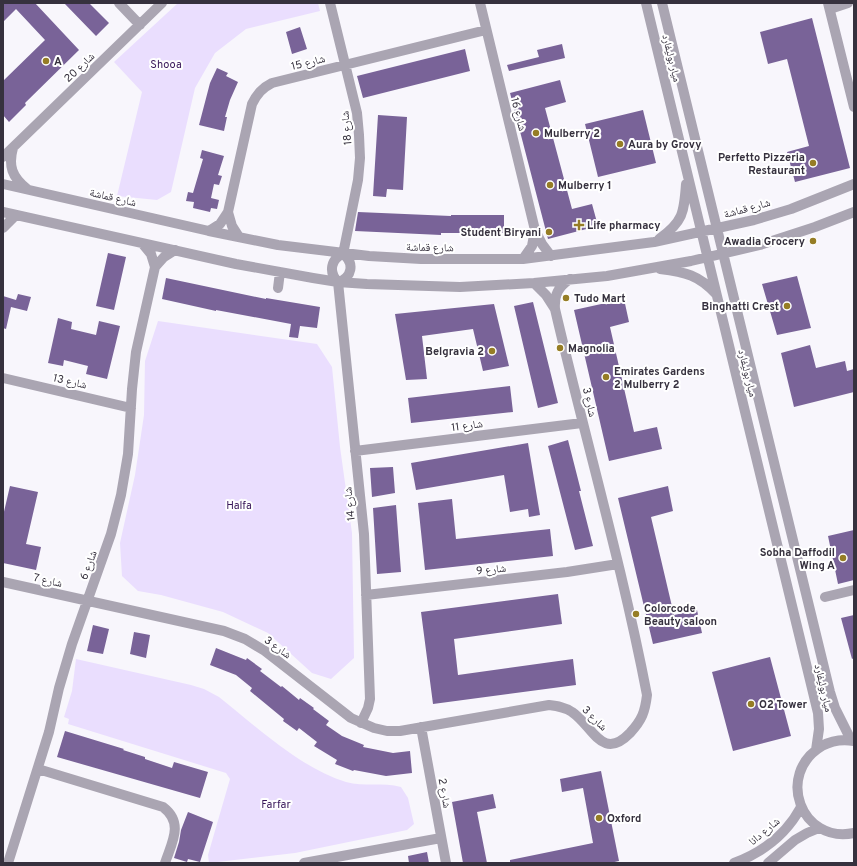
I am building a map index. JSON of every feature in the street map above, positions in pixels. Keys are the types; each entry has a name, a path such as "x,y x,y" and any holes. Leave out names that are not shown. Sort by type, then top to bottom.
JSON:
{"street":[{"path":"119,3 140,25"},
{"name":"شارع 20","path":"3,157 162,3"},
{"name":"شارع 18","path":"330,3 358,113 360,158 358,180 343,254"},
{"name":"شارع 16","path":"480,3 535,230 542,244 551,256"},
{"name":"ميار بوليفارد","path":"646,3 818,713 819,729 816,750"},
{"name":"ميار بوليفارد","path":"662,3 830,692 835,708 853,741"},
{"path":"848,3 829,6 854,107"},
{"name":"شارع 15","path":"209,231 220,224 228,212 252,104 263,88 272,83 486,30"},
{"path":"13,148 11,157 12,171 19,183 27,189"},
{"path":"654,242 670,232 681,218 685,200 687,174"},
{"name":"شارع قماشة","path":"3,184 209,231 278,245 343,254 421,259 523,259 654,242 717,229 791,209 854,184"},
{"path":"3,212 280,272 338,282 424,287 460,287 534,283 607,276 650,268 723,254 760,244 815,227 854,212"},
{"path":"228,212 232,226 239,237"},
{"path":"3,228 16,215"},
{"name":"شارع 16","path":"523,259 532,246 535,230"},
{"path":"142,243 151,254 155,267"},
{"path":"155,267 164,257 175,250"},
{"path":"343,254 349,260 350,272 345,279 338,282 332,275 332,266 336,258 343,254"},
{"name":"شارع 6","path":"8,863 38,769 65,666 111,534 121,496 128,454 136,352 155,267"},
{"path":"650,268 689,274 700,279 717,295"},
{"path":"278,288 280,272"},
{"name":"شارع 3","path":"87,602 224,631 245,640 266,651 342,712 361,723 374,728 400,731 549,705 558,706 573,712 602,742 613,744 619,743 640,722 646,709 647,695 618,564 555,309 557,292 562,284 570,279"},
{"name":"شارع 14","path":"338,282 364,534 370,699 365,716 361,723"},
{"name":"شارع 3","path":"534,283 546,294 555,309"},
{"name":"شارع 13","path":"3,378 131,408"},
{"name":"شارع 11","path":"355,451 582,423"},
{"name":"شارع 9","path":"366,595 567,572 618,564"},
{"name":"شارع 7","path":"3,582 87,602"},
{"path":"825,597 854,590"},
{"name":"شارع 2","path":"421,727 446,863"},
{"path":"853,741 833,742 816,750 805,761 798,776 797,786 801,807 806,815 820,828 832,833 846,835 854,833"},
{"path":"38,769 163,807 170,812 176,828 165,863"},
{"name":"شارع دانا","path":"734,863 749,858 776,839 786,830 801,807"},
{"path":"768,863 795,840 820,828"},
{"path":"304,863 441,838"}],"green space":[{"name":"Shooa","path":"178,3 318,3 320,11 246,29 215,53 195,88 171,192 157,200 117,196 142,92 114,62"},
{"name":"Halfa","path":"158,321 317,344 332,367 340,447 352,533 354,658 331,679 312,673 268,633 223,612 161,595 138,591 122,576 120,543 135,475 144,415 145,361"},
{"name":"Farfar","path":"76,659 204,689 219,697 280,746 312,767 329,776 346,782 401,787 408,798 414,824 407,830 295,853 209,863 208,855 230,779 226,773 68,724 69,719 64,717 72,691"}],"building":[{"path":"3,3 35,3 79,50 25,103 26,105 9,122 3,115 3,81 45,40 16,9 3,22"},
{"path":"64,3 89,3 109,23 96,36"},
{"path":"812,18 850,168 795,182 787,152 809,146 787,59 768,64 760,32"},
{"path":"300,27 307,49 292,54 286,32"},
{"path":"562,44 565,58 509,71 507,65 539,57 537,50"},
{"path":"465,49 470,71 363,98 357,76"},
{"path":"217,68 228,73 226,76 238,82 230,100 225,117 227,117 224,131 199,125 210,83"},
{"path":"560,80 566,102 545,108 572,209 592,204 598,226 548,239 510,93"},
{"name":"Aura by Grovy","path":"643,110 656,163 598,177 585,124"},
{"path":"378,115 407,117 403,190 387,189 386,197 373,196"},
{"path":"202,150 224,156 218,175 222,176 219,185 214,184 211,198 219,200 217,209 211,208 210,212 193,208 194,202 186,201 188,192 193,193 203,159 200,158"},
{"path":"358,212 451,216 504,215 504,233 441,233 441,235 355,231"},
{"path":"108,253 126,257 114,310 96,306"},
{"name":"Binghatti Crest","path":"797,276 811,328 777,335 762,284"},
{"path":"166,278 266,299 320,307 317,328 300,326 298,338 289,337 291,324 216,311 162,299"},
{"path":"18,294 31,297 27,311 11,307 6,329 3,328 3,296 16,300"},
{"name":"Emirates Gardens 2 Mulberry 2","path":"624,299 629,322 610,327 634,432 657,427 662,449 609,461 574,310"},
{"path":"533,302 558,403 538,408 514,306"},
{"name":"Belgravia 2","path":"494,304 509,366 483,371 473,329 422,336 427,379 406,380 395,314"},
{"path":"58,318 72,322 71,329 96,335 99,321 120,326 107,379 86,374 88,366 64,360 63,366 48,363"},
{"path":"810,345 816,368 845,361 847,371 854,369 854,392 794,407 781,353"},
{"path":"510,386 513,412 411,423 408,398"},
{"path":"568,440 593,546 575,550 548,446"},
{"path":"528,443 540,515 529,517 528,509 510,512 504,475 416,490 411,463"},
{"path":"393,467 395,493 372,497 370,468"},
{"path":"10,486 38,492 26,544 41,547 36,570 3,563 3,516"},
{"path":"668,486 673,511 651,517 674,615 697,610 702,633 653,644 618,498"},
{"path":"452,499 456,539 550,529 553,556 425,570 418,503"},
{"path":"396,505 401,572 377,574 373,508"},
{"name":"Sobha Daffodil Wing A","path":"854,530 854,580 838,584 828,536"},
{"path":"558,594 562,624 454,639 458,675 573,659 576,685 433,704 421,612"},
{"path":"854,615 854,658 852,659 841,618"},
{"path":"93,625 109,629 103,654 87,651"},
{"path":"134,632 150,635 146,658 130,654"},
{"path":"216,648 246,660 247,658 262,669 260,671 281,687 282,686 299,700 300,698 314,708 313,709 329,721 326,725 342,736 364,745 363,747 393,753 410,751 412,773 386,776 353,771 335,764 337,760 314,746 317,742 299,728 297,731 283,721 284,719 250,691 252,688 236,675 210,665"},
{"name":"O2 Tower","path":"770,657 791,736 733,751 712,672"},
{"path":"65,731 124,749 123,750 145,757 145,759 172,768 174,762 208,772 200,798 57,757"},
{"name":"Oxford","path":"601,771 619,861 610,863 510,863 510,860 593,843 583,788 562,792 560,779"},
{"path":"493,794 496,808 477,812 487,863 463,863 452,802"},
{"path":"188,812 213,822 200,862 188,859 187,862 174,858 181,830"},
{"path":"427,852 429,863 409,863 408,856"}],"place":[{"name":"A","path":"46,61"},
{"name":"Mulberry 2","path":"536,133"},
{"name":"Aura by Grovy","path":"620,144"},
{"name":"Perfetto Pizzeria Restaurant","path":"813,163"},
{"name":"Mulberry 1","path":"550,185"},
{"name":"Life pharmacy","path":"579,225"},
{"name":"Student Biryani","path":"549,232"},
{"name":"Awadia Grocery","path":"813,241"},
{"name":"Tudo Mart","path":"566,298"},
{"name":"Binghatti Crest","path":"787,306"},
{"name":"Magnolia","path":"560,348"},
{"name":"Belgravia 2","path":"492,351"},
{"name":"Emirates Gardens 2 Mulberry 2","path":"606,377"},
{"name":"Sobha Daffodil Wing A","path":"843,558"},
{"name":"Colorcode Beauty saloon","path":"636,614"},
{"name":"O2 Tower","path":"751,704"},
{"name":"Oxford","path":"599,818"}]}
